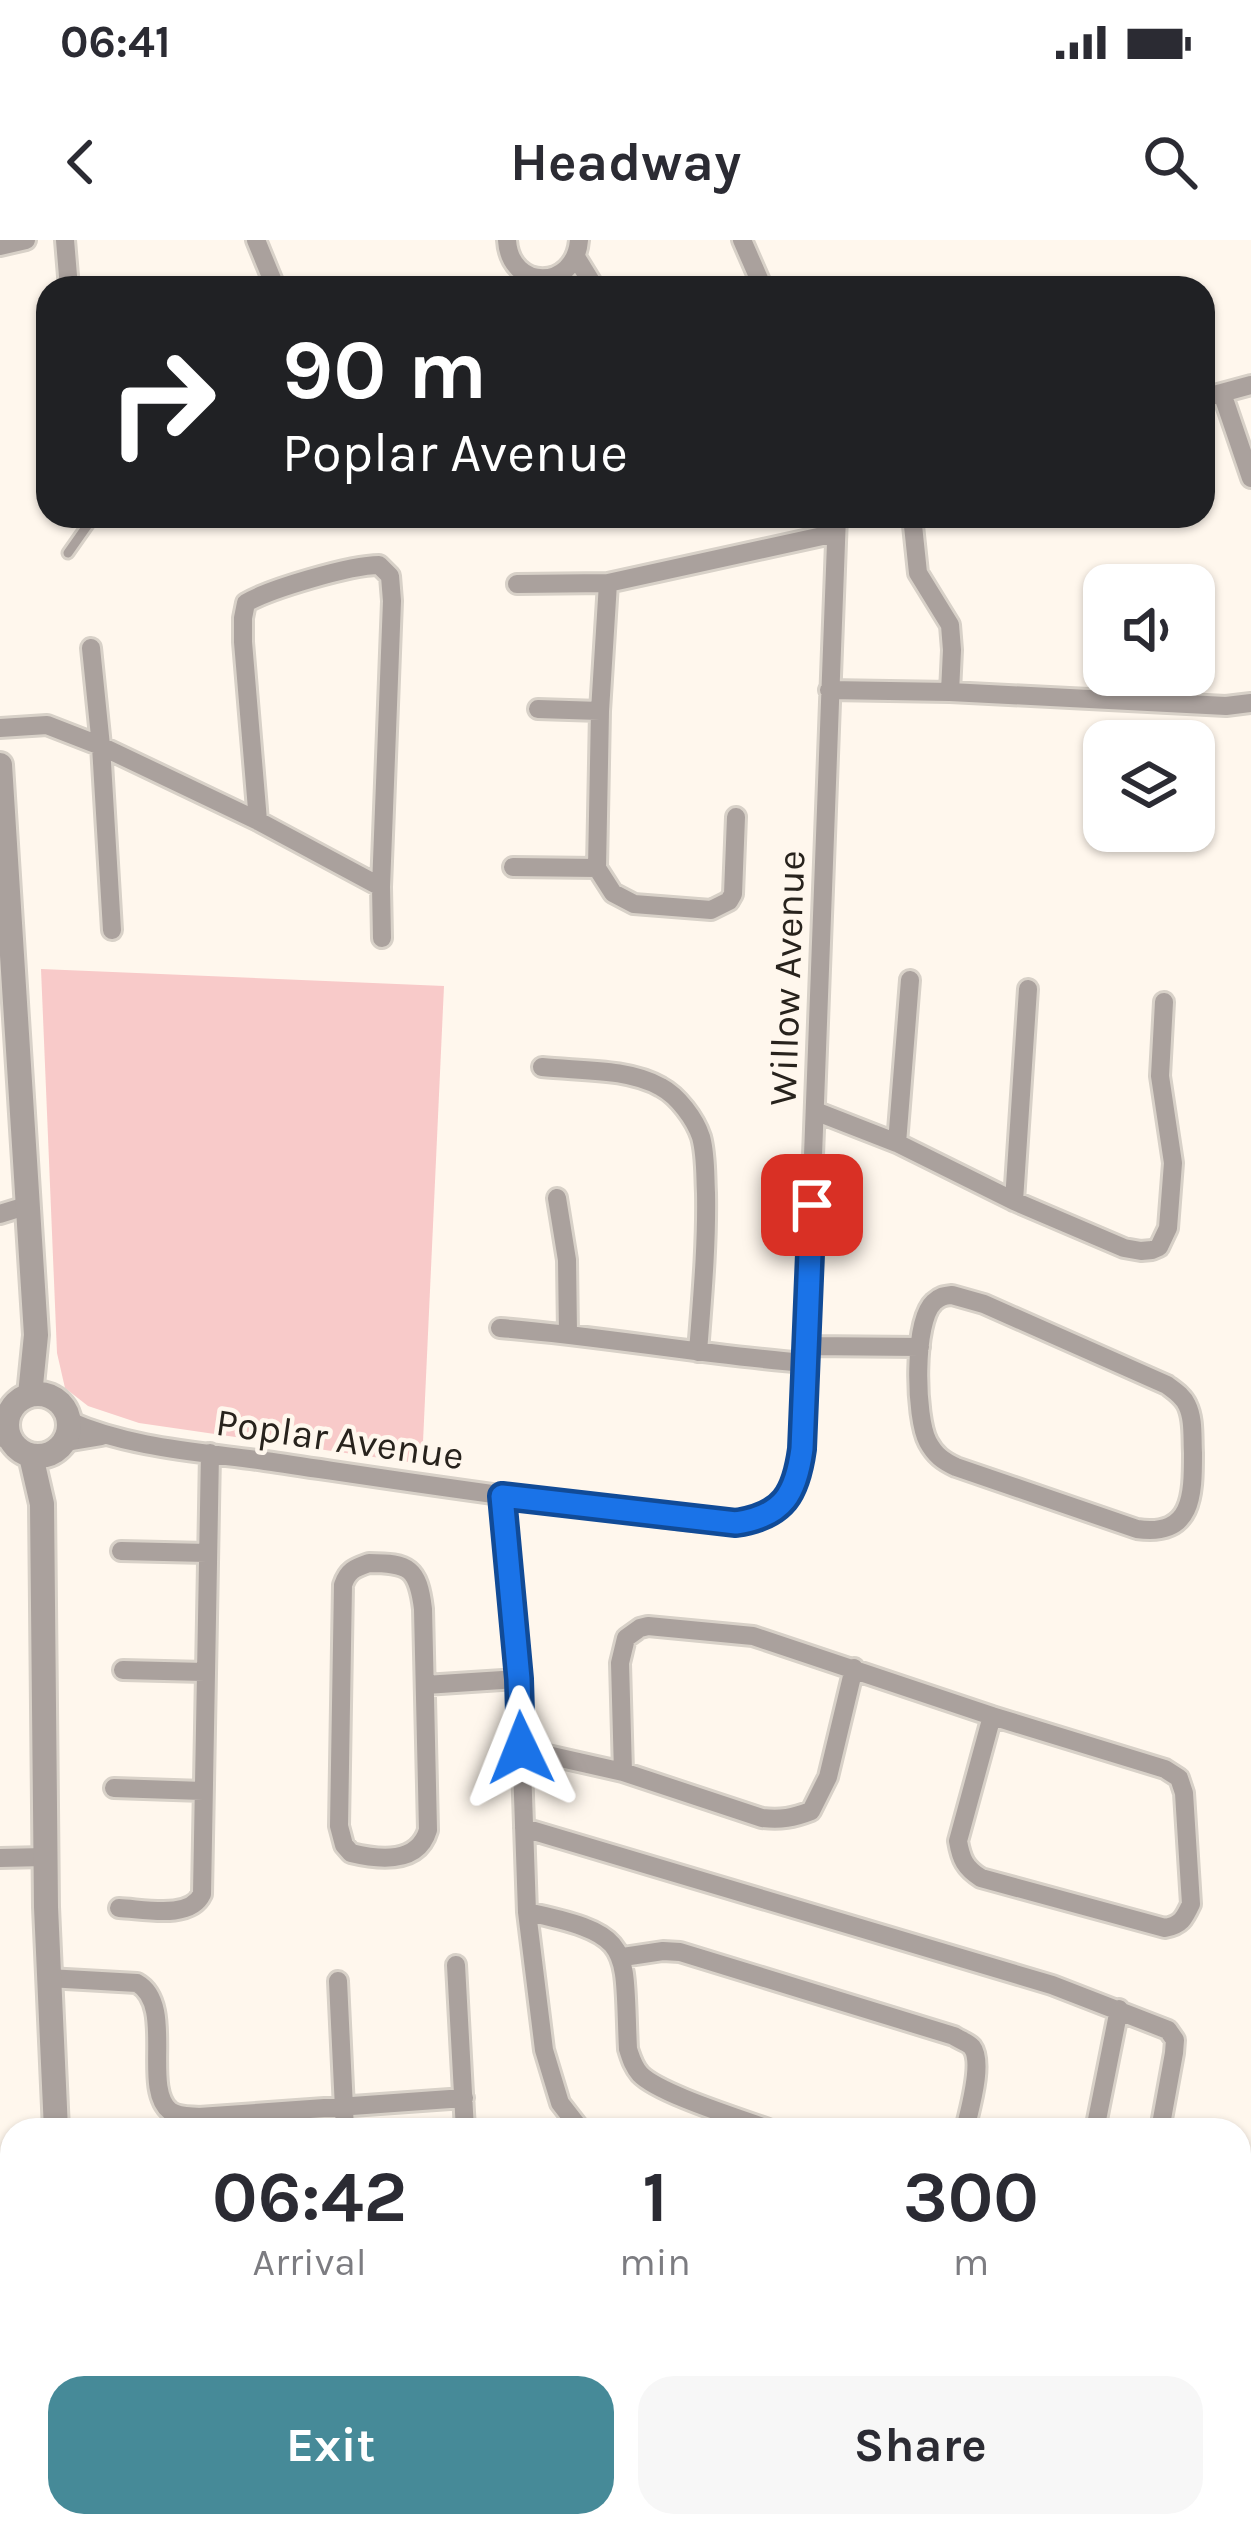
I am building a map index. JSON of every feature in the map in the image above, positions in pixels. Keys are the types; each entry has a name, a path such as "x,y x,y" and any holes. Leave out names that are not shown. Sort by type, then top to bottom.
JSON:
{"street":[{"path":"0,246 26,240"},
{"path":"65,240 68,276"},
{"path":"256,240 271,276"},
{"path":"507,240 515,276"},
{"path":"742,240 758,276"},
{"path":"554,276 570,267 582,246"},
{"path":"582,246 591,276"},
{"path":"1215,394 1251,385"},
{"path":"1215,399 1251,478"},
{"path":"518,584 608,583 821,528"},
{"name":"Willow Avenue","path":"709,1521 736,1523 764,1516 784,1502 798,1476 802,1449 836,528"},
{"path":"913,528 918,573 950,625 950,692"},
{"path":"258,821 243,642 246,603 336,573 379,565 390,576 392,601 382,938"},
{"path":"608,583 597,868 613,893 627,902 718,908 733,894 736,817"},
{"path":"91,648 112,930"},
{"path":"829,690 1226,706 1251,703"},
{"path":"538,709 601,711"},
{"path":"0,728 47,725 101,746 258,821 381,887"},
{"path":"0,765 8,987 29,1205 38,1395"},
{"path":"513,867 597,868"},
{"path":"897,1143 910,980"},
{"path":"1014,1201 1028,989"},
{"path":"815,1112 897,1143 1124,1248 1142,1252 1159,1247 1168,1228 1173,1163 1160,1076 1164,1002"},
{"path":"542,1067 650,1082 665,1088 690,1116 704,1159 706,1213 698,1352"},
{"path":"557,1198 568,1260 568,1334"},
{"path":"0,1214 29,1205"},
{"path":"952,1295 966,1297 1166,1385 1186,1401 1192,1425 1193,1489 1184,1515 1178,1523 1150,1531 945,1462 930,1447 922,1424 920,1347 927,1312 934,1302 952,1295"},
{"path":"500,1328 698,1352 806,1354 920,1347"},
{"path":"30,1436 62,1405 38,1395 16,1403 30,1436 42,1504 45,1857 55,2118"},
{"name":"Poplar Avenue","path":"30,1436 106,1436 502,1496 709,1521"},
{"path":"119,1908 188,1909 199,1902 211,1453"},
{"path":"502,1496 519,1679 527,1912 544,2050 560,2103 572,2118"},
{"path":"121,1551 207,1553"},
{"path":"395,1563 416,1575 423,1609 424,1685 428,1830 424,1843 418,1851 399,1856 351,1853 344,1845 338,1815 343,1586 354,1568 395,1563"},
{"path":"622,1772 622,1647 626,1638 648,1626 753,1636 1165,1769 1179,1778 1191,1904 1178,1925 1165,1928 1142,1922 981,1878 968,1869 958,1841 992,1716"},
{"path":"521,1748 622,1772 780,1820 811,1811 829,1777 854,1668"},
{"path":"123,1670 205,1672"},
{"path":"424,1685 519,1679"},
{"path":"114,1788 203,1790"},
{"path":"524,1828 1052,1985 1168,2030 1175,2040 1162,2118"},
{"path":"0,1858 45,1857"},
{"path":"527,1912 591,1929 607,1937 623,1958 628,2048 636,2070 655,2085 740,2118"},
{"path":"623,1958 680,1952 954,2036 975,2055 967,2118"},
{"path":"456,1965 465,2118"},
{"path":"48,1978 143,1986 155,2012 163,2102 172,2112 199,2118"},
{"path":"338,1981 344,2118"},
{"path":"1097,2118 1119,2009"},
{"path":"256,2118 464,2098"}],"lane":[{"path":"68,553 86,528"}],"shaded area":[{"path":"41,969 444,986 422,1464 139,1423 88,1406 65,1388 57,1353"}],"route":[{"path":"521,1748 502,1496 736,1523 764,1516 784,1502 798,1476 802,1449 812,1205"}]}
